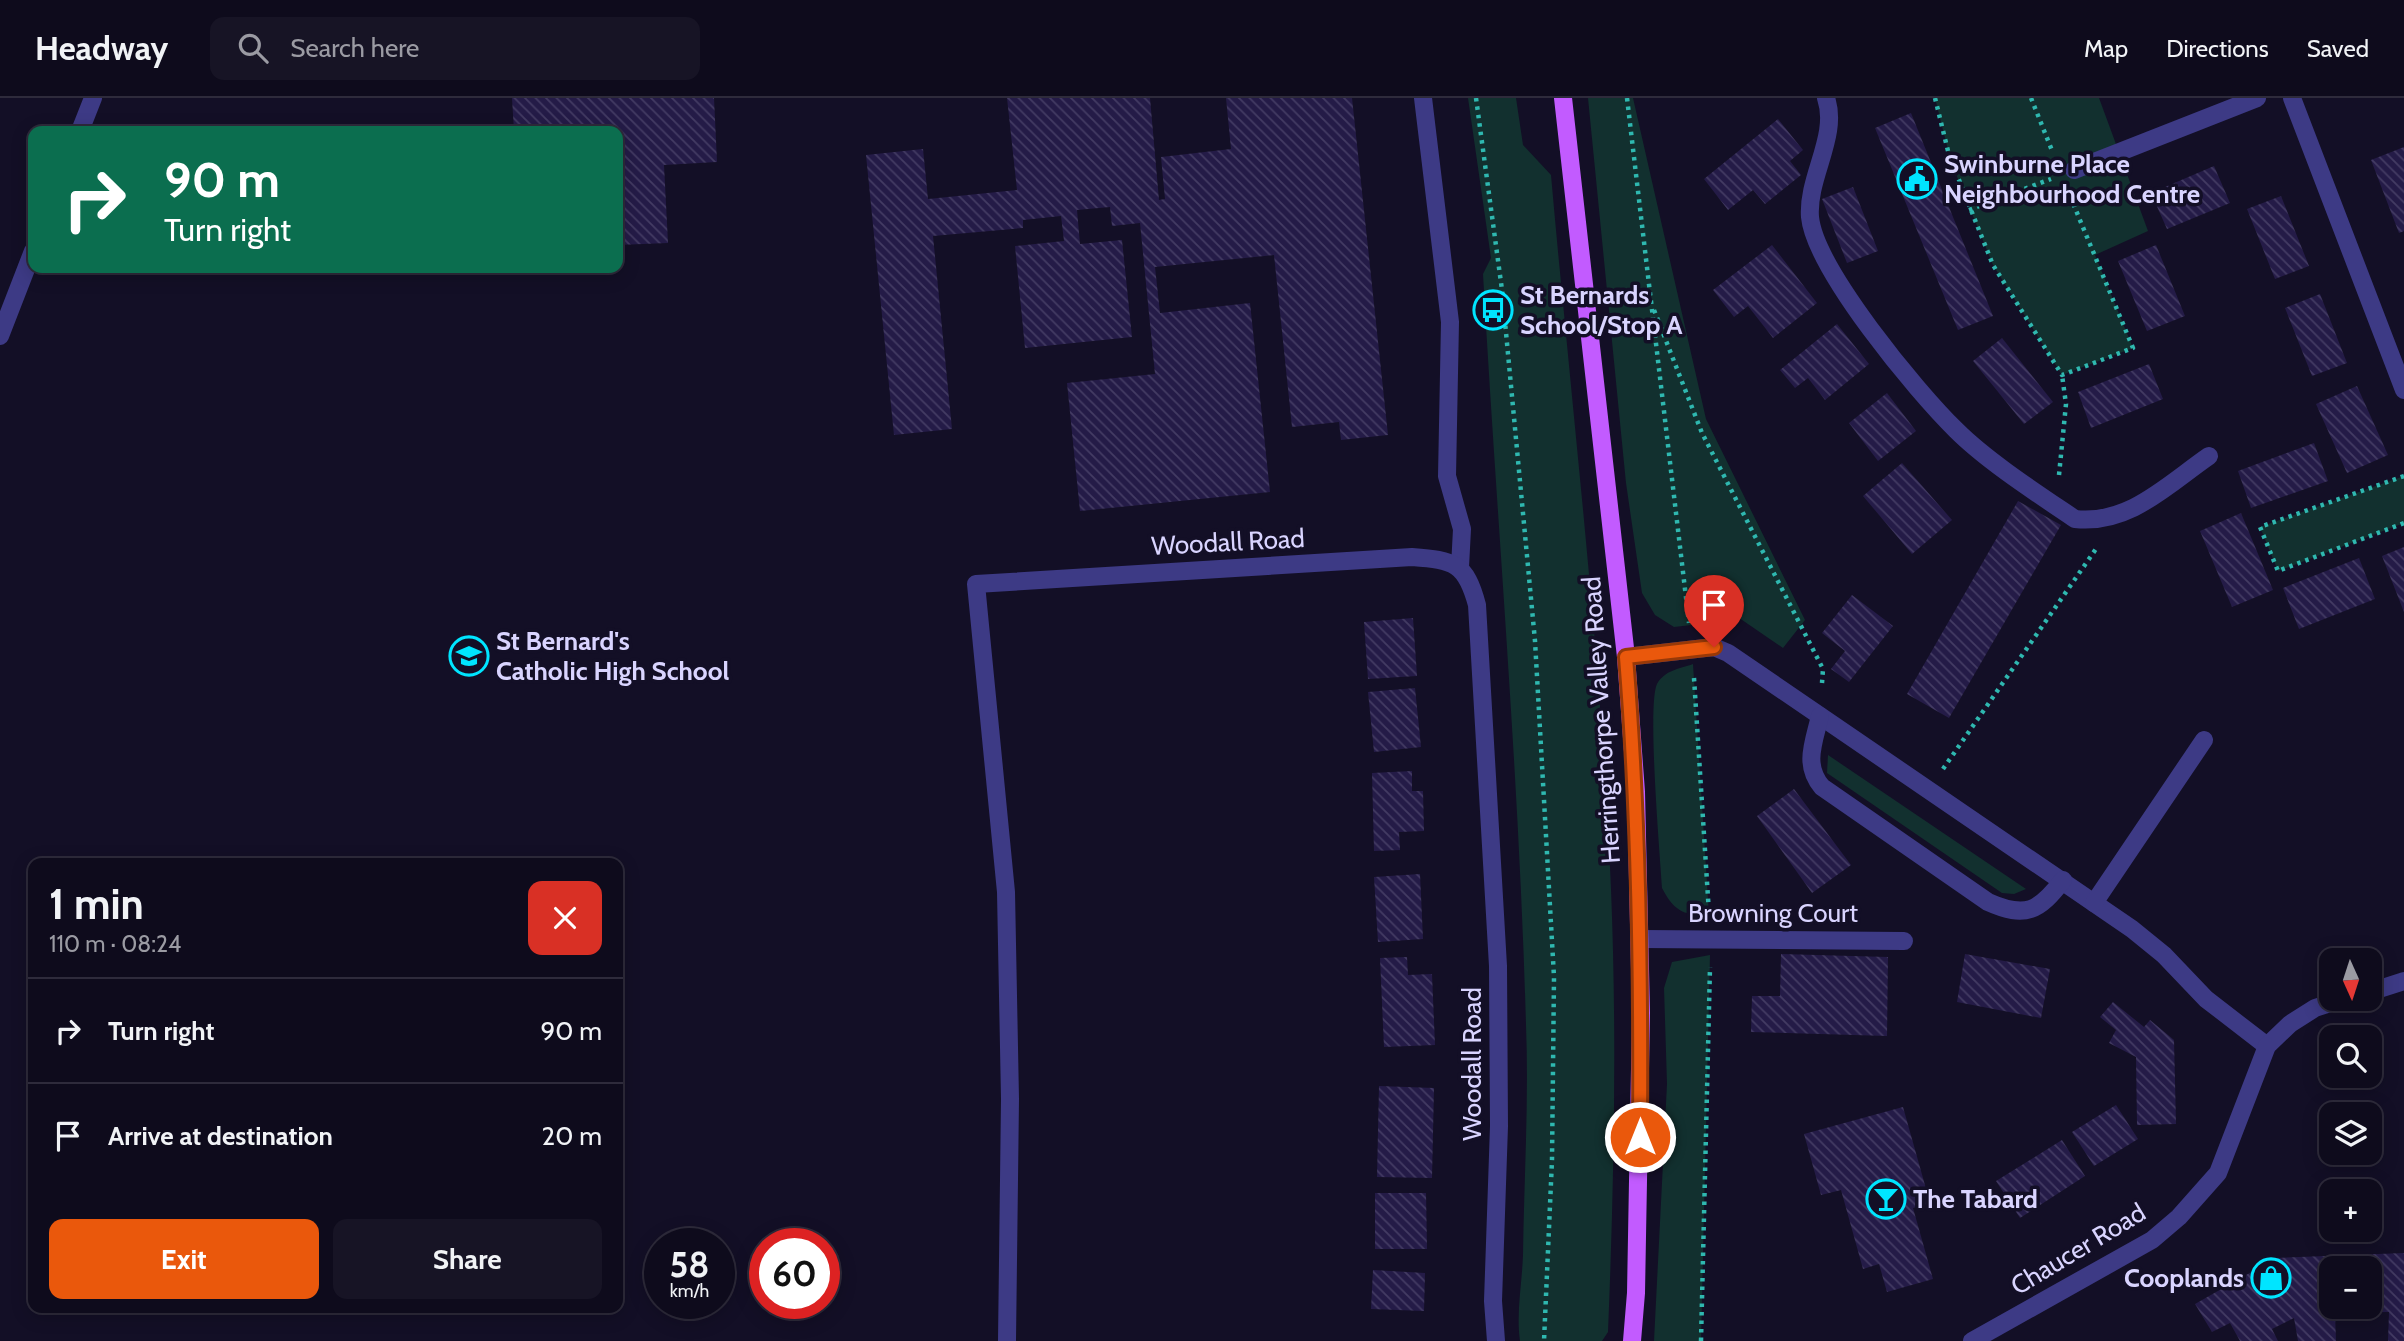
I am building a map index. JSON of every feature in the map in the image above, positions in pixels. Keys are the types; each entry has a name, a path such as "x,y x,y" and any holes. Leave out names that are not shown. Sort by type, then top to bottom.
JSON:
{"main road":[{"name":"Herringthorpe Valley Road","path":"1563,98 1626,657 1636,792 1641,939 1640,1137 1632,1341"}],"street":[{"path":"82,126 93,98"},
{"path":"1423,98 1450,322 1447,476 1462,529 1460,567"},
{"path":"1826,98 1829,128 1812,193 1810,217 1816,241 1845,291 1917,388 1957,432 2075,519 2097,522 2119,517 2209,456"},
{"path":"2068,172 2257,98"},
{"path":"2292,98 2404,390"},
{"path":"0,337 28,264"},
{"name":"Woodall Road","path":"1007,1341 1010,1099 1006,892 976,584 1412,557 1443,560 1460,567 1470,579 1477,605 1498,966 1499,1126 1493,1301 1496,1341"},
{"path":"1626,657 1714,647 1728,653 2063,880 2164,955 2206,999 2267,1046"},
{"path":"1820,716 1810,761 1813,776 1822,787 1988,902 2008,911 2025,911 2044,904 2063,880"},
{"path":"2094,903 2204,740"},
{"name":"Browning Court","path":"1641,939 1904,941"},
{"path":"2382,988 2404,981"},
{"name":"Chaucer Road","path":"1972,1341 2152,1240 2179,1217 2218,1173 2267,1046 2290,1024 2319,1007"}],"path":[{"path":"1476,98 1502,290 1535,641 1554,977 1552,1160 1544,1341"},
{"path":"1627,98 1692,649 1711,939 1702,1341"},
{"path":"1935,98 1949,155 1993,265 2062,375 2066,404 2058,485 2053,504"},
{"path":"2031,98 2068,172 2133,348 2062,375"},
{"path":"1969,210 2068,172"},
{"path":"1652,304 1702,433 1823,669 1820,716"},
{"path":"2404,476 2260,527 2278,571 2404,523"},
{"path":"1929,789 2119,517"}],"green space":[{"path":"1468,98 1516,98 1523,145 1551,175 1593,621 1611,889 1614,1000 1613,1166 1608,1332 1602,1341 1520,1341 1527,1082 1523,931 1483,274 1491,258"},
{"path":"1588,98 1633,98 1706,419 1805,620 1783,648 1713,600 1700,624 1674,627 1655,615 1642,593 1626,483"},
{"path":"1935,98 2099,98 2148,231 2095,255 2133,348 2062,375 1993,265 1951,162"},
{"path":"2404,476 2404,523 2278,571 2260,527"},
{"path":"1693,664 1709,915 1681,911 1662,888 1657,814 1653,720 1657,684 1668,673"},
{"path":"1828,755 2026,889 2014,894 2002,893 1827,773"},
{"path":"1710,955 1701,1341 1654,1341 1667,1084 1664,988 1672,962"}],"building":[{"path":"512,98 714,98 717,162 664,165 668,243 623,245 623,126 514,126"},
{"path":"1007,98 1150,98 1159,200 1165,199 1161,157 1231,149 1226,98 1352,98 1388,435 1341,440 1339,422 1292,427 1274,255 1155,267 1160,313 1250,303 1270,492 1080,511 1067,383 1155,374 1140,223 1112,226 1110,207 1077,210 1080,244 1122,240 1132,337 1025,348 1015,246 1064,241 1061,216 1023,220 1023,228 933,236 952,429 894,435 866,155 923,149 928,199 1017,190"},
{"name":"Swinburne Place Neighbourhood Centre","path":"1911,113 1993,316 1958,330 1875,128"},
{"path":"1778,119 1803,150 1790,161 1801,175 1765,204 1753,190 1728,210 1704,179"},
{"path":"2404,147 2404,231 2399,233 2371,160"},
{"path":"2214,166 2230,203 2167,229 2151,193"},
{"path":"1853,187 1878,251 1847,263 1822,199"},
{"path":"2281,196 2309,266 2275,279 2247,209"},
{"path":"1772,245 1817,303 1773,338 1748,306 1734,317 1713,290"},
{"path":"2156,245 2185,316 2147,331 2118,261"},
{"path":"2320,294 2347,363 2312,376 2285,308"},
{"path":"1837,324 1869,364 1825,400 1808,378 1795,388 1780,370"},
{"path":"2002,338 2053,402 2024,424 1973,361"},
{"path":"2149,364 2163,399 2091,428 2078,392"},
{"path":"2357,386 2388,455 2347,473 2316,404"},
{"path":"1887,393 1916,431 1878,461 1849,423"},
{"path":"2314,443 2328,481 2251,508 2238,471"},
{"path":"1902,463 1952,520 1912,554 1863,496"},
{"path":"2018,501 2061,525 1949,718 1907,694"},
{"path":"2241,513 2273,590 2232,607 2200,531"},
{"path":"2404,547 2404,612 2382,556"},
{"path":"2359,558 2375,599 2299,629 2283,588"},
{"path":"1852,595 1893,626 1849,682 1831,669 1845,651 1822,633"},
{"path":"1413,618 1417,676 1368,679 1364,622"},
{"path":"1415,688 1421,747 1374,752 1368,692"},
{"path":"1412,771 1412,791 1423,791 1424,831 1399,832 1400,850 1374,851 1372,773"},
{"path":"1794,789 1851,865 1812,893 1757,816"},
{"path":"1420,874 1423,939 1378,942 1374,877"},
{"path":"1781,954 1888,957 1887,1036 1751,1032 1752,996 1780,996"},
{"path":"1965,954 2050,969 2041,1018 1957,1002"},
{"path":"1407,957 1408,975 1432,974 1435,1045 1384,1047 1380,958"},
{"path":"2113,1002 2144,1027 2150,1020 2174,1040 2176,1124 2137,1125 2136,1057 2109,1043 2116,1030 2100,1017"},
{"path":"1379,1086 1434,1088 1432,1178 1377,1177"},
{"path":"2116,1105 2138,1139 2094,1166 2072,1132"},
{"name":"The Tabard","path":"1903,1107 1930,1203 1913,1208 1933,1279 1887,1292 1879,1264 1863,1269 1841,1190 1821,1195 1804,1134"},
{"path":"2062,1140 2085,1176 2020,1218 1996,1181"},
{"path":"1375,1193 1426,1193 1427,1249 1375,1249"},
{"path":"2404,1253 2404,1341 2388,1341 2389,1312 2382,1312 2382,1256 2327,1256"},
{"path":"2319,1256 2319,1319 2335,1319 2336,1341 2298,1341 2294,1318 2272,1329 2278,1341 2240,1341 2230,1323 2212,1332 2195,1304 2276,1258"},
{"path":"1373,1270 1425,1273 1424,1311 1371,1309"}],"place":[{"name":"Swinburne Place Neighbourhood Centre","path":"1917,179"},
{"name":"St Bernards School/Stop A","path":"1493,310"},
{"name":"St Bernard's Catholic High School","path":"469,656"},
{"name":"The Tabard","path":"1886,1199"},
{"name":"Cooplands","path":"2271,1278"}],"route":[{"path":"1640,1137 1641,939 1636,792 1626,657 1714,647"}]}
